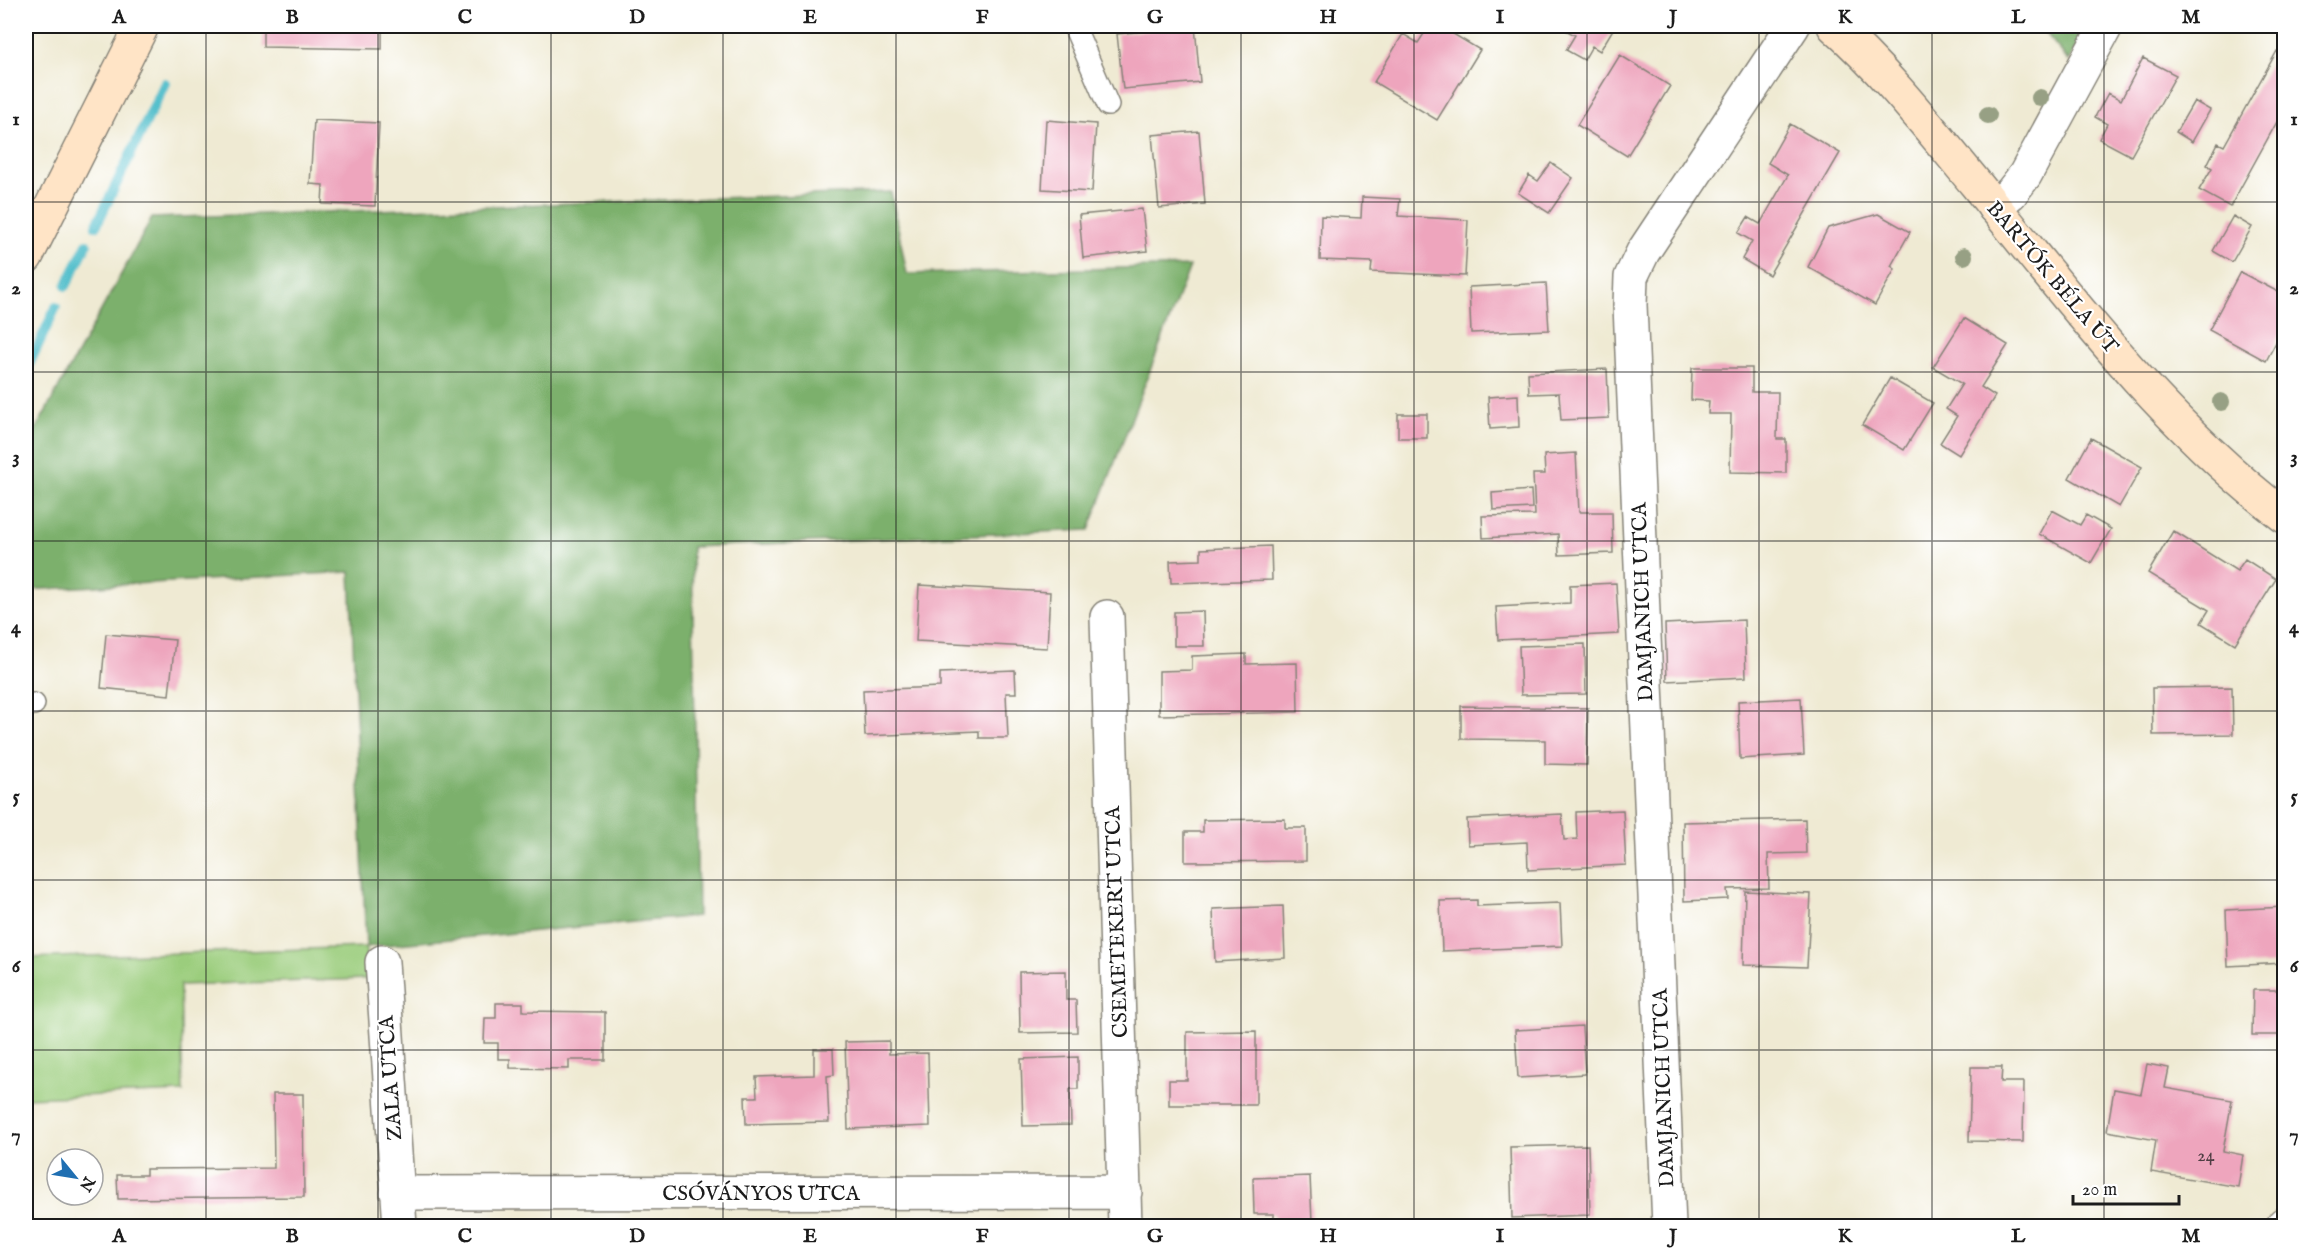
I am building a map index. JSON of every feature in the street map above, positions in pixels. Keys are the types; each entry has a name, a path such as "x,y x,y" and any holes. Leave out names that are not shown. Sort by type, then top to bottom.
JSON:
{"street":[{"path":"26,257 142,26"},
{"name":"DAMJANICH UTCA","path":"1669,1227 1630,305 1631,277 1643,252 1793,26"},
{"name":"BARTÓK BÉLA ÚT","path":"1834,26 1925,122 2107,343 2251,491 2284,516"},
{"path":"1994,207 2011,193 2025,175 2106,26"},
{"name":"CSEMETEKERT UTCA","path":"1107,617 1125,1227"},
{"name":"ZALA UTCA","path":"382,962 400,1227"},
{"name":"CSÓVÁNYOS UTCA","path":"397,1193 1125,1192"}],"lane":[{"path":"1074,26 1108,105"}],"green space":[{"path":"2040,26 2087,26 2069,61"},
{"path":"891,192 907,274 1190,266 1089,530 692,547 698,916 366,947 350,572 26,590 26,447 152,218"},
{"path":"366,947 367,979 180,985 183,1092 26,1098 26,958"}],"building":[{"path":"263,26 382,26 382,49 263,47"},
{"path":"1195,26 1200,82 1123,89 1117,34"},
{"path":"1429,26 1440,26 1480,50 1437,120 1374,82 1403,34 1418,43"},
{"path":"1558,26 1615,26 1600,51 1592,46 1584,60 1566,50 1575,35"},
{"path":"2277,51 2284,55 2284,109 2230,207 2199,190 2212,168 2207,165 2218,143 2224,146"},
{"path":"1620,55 1670,86 1627,156 1577,125"},
{"path":"2143,58 2176,75 2131,156 2099,139 2107,124 2095,117 2108,93 2121,100"},
{"path":"2194,101 2210,110 2192,142 2176,132"},
{"path":"314,120 379,123 375,206 322,204 323,185 310,184"},
{"path":"1046,120 1096,124 1092,192 1042,189"},
{"path":"1790,124 1840,153 1769,275 1742,259 1752,241 1738,233 1748,217 1760,224 1788,175 1768,163"},
{"path":"1199,131 1205,204 1159,208 1152,135"},
{"path":"1551,163 1573,178 1549,213 1518,193 1529,175 1538,181"},
{"path":"1362,197 1400,199 1398,216 1468,220 1465,276 1371,272 1372,262 1320,260 1321,216 1361,218"},
{"path":"1142,209 1147,251 1083,258 1079,215"},
{"path":"1878,214 1910,232 1891,266 1895,269 1875,305 1808,267 1828,228"},
{"path":"2233,216 2252,227 2232,262 2213,251"},
{"path":"2240,272 2284,295 2284,327 2266,361 2209,330"},
{"path":"1546,283 1549,330 1471,333 1469,287"},
{"path":"1964,318 2008,345 1981,387 1995,396 1959,455 1940,443 1957,416 1946,409 1962,384 1933,367"},
{"path":"1692,368 1752,368 1752,392 1778,392 1777,439 1786,439 1786,473 1730,472 1731,414 1708,414 1709,401 1691,400"},
{"path":"1607,369 1609,418 1561,420 1559,393 1529,394 1528,373"},
{"path":"1890,378 1933,403 1904,450 1862,425"},
{"path":"1518,395 1519,427 1490,429 1488,397"},
{"path":"1398,414 1427,414 1427,438 1398,438"},
{"path":"2091,438 2142,467 2119,507 2069,478"},
{"path":"1576,453 1579,512 1612,512 1613,553 1559,555 1558,534 1483,538 1482,516 1535,515 1533,474 1545,474 1544,455"},
{"path":"1531,490 1532,508 1493,510 1492,493"},
{"path":"2052,510 2080,525 2086,515 2111,529 2091,563 2039,534"},
{"path":"2173,531 2237,571 2245,559 2276,579 2235,644 2201,623 2209,610 2148,573"},
{"path":"1271,546 1272,580 1171,583 1170,561 1201,560 1201,549"},
{"path":"1616,583 1619,634 1498,640 1496,607 1570,603 1570,585"},
{"path":"919,585 1050,592 1047,648 916,641"},
{"path":"1203,611 1204,646 1174,646 1174,612"},
{"path":"1744,620 1746,677 1667,681 1665,624"},
{"path":"106,634 175,640 169,695 101,688"},
{"path":"1585,644 1586,694 1521,695 1519,646"},
{"path":"1246,654 1246,664 1297,663 1298,712 1159,715 1159,671 1192,670 1192,656"},
{"path":"1015,670 1016,693 1006,693 1008,738 979,738 979,731 865,736 863,690 940,687 940,673"},
{"path":"2232,687 2233,734 2153,735 2152,688"},
{"path":"1801,698 1804,755 1740,759 1738,701"},
{"path":"1461,706 1588,708 1587,765 1545,764 1545,740 1461,739"},
{"path":"1623,810 1626,865 1528,870 1527,842 1468,845 1467,819 1562,814 1564,840 1577,839 1576,812"},
{"path":"1285,819 1285,828 1306,828 1306,861 1185,862 1185,832 1203,832 1203,820"},
{"path":"1805,819 1806,853 1768,854 1769,888 1727,889 1728,899 1684,901 1683,822"},
{"path":"1745,891 1811,894 1807,967 1743,965"},
{"path":"1477,900 1477,906 1560,903 1562,946 1442,951 1440,901"},
{"path":"1283,906 1285,958 1215,962 1213,909"},
{"path":"2284,907 2284,963 2228,966 2226,910"},
{"path":"1066,971 1066,1000 1076,1000 1077,1032 1020,1033 1019,972"},
{"path":"2253,990 2284,990 2284,1035 2252,1035"},
{"path":"496,1003 523,1003 523,1011 605,1012 605,1060 569,1060 569,1069 510,1068 510,1059 498,1059 498,1043 484,1043 485,1018 496,1018"},
{"path":"1582,1026 1585,1074 1518,1078 1515,1030"},
{"path":"1256,1031 1256,1105 1169,1105 1169,1080 1187,1080 1187,1032"},
{"path":"889,1041 889,1054 928,1053 930,1126 848,1129 845,1042"},
{"path":"814,1049 833,1049 834,1075 827,1076 829,1122 746,1124 745,1097 757,1097 756,1077 814,1075"},
{"path":"1078,1057 1078,1089 1070,1089 1071,1125 1023,1126 1021,1059"},
{"path":"2147,1064 2169,1068 2165,1088 2232,1100 2223,1151 2243,1155 2238,1187 2151,1172 2156,1140 2107,1131 2114,1089 2141,1094"},
{"path":"1971,1067 2002,1067 2001,1082 2024,1082 2023,1142 1969,1141"},
{"path":"273,1094 303,1094 304,1197 118,1199 117,1175 146,1175 146,1169 274,1168"},
{"path":"1588,1145 1590,1215 1512,1218 1510,1147"},
{"path":"1310,1176 1312,1222 1274,1223 1274,1214 1254,1214 1253,1178"},
{"path":"1222,1223 1222,1226 1153,1226 1153,1224"}],"waterway":[{"path":"96,226 165,83"},
{"path":"66,286 87,244"},
{"path":"26,371 56,307"}]}
